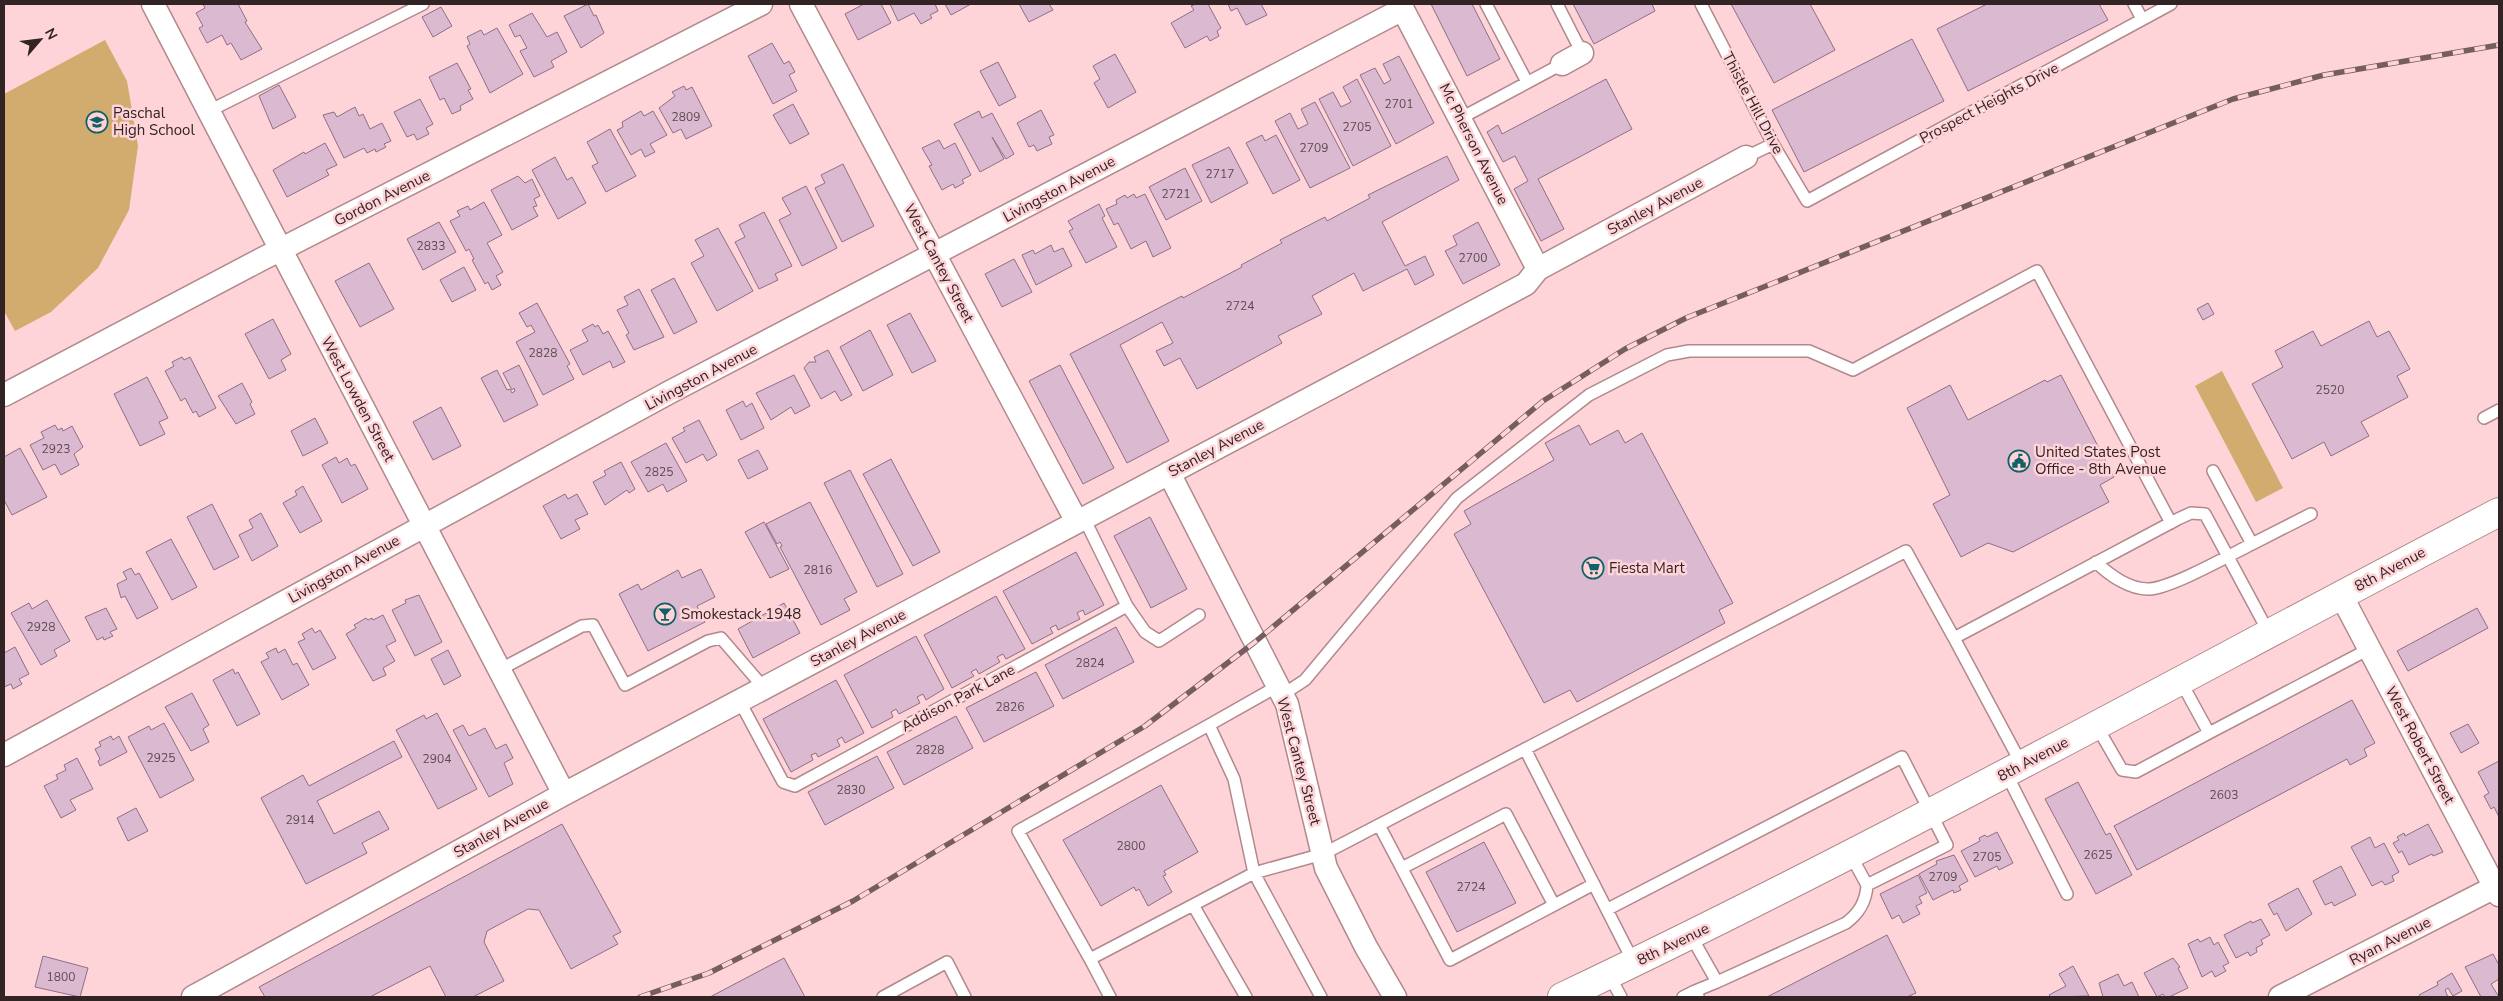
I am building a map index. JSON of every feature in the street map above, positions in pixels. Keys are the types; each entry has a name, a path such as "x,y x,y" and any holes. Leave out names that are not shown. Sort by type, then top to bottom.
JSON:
{"main road":[{"name":"8th Avenue","path":"1562,997 1615,986 1634,963 1691,936 1930,813 2499,512"}],"street":[{"name":"West Lowden Street","path":"153,4 564,794"},
{"name":"Gordon Avenue","path":"4,395 281,250 761,4"},
{"name":"West Cantey Street","path":"801,4 934,254 1081,520"},
{"name":"Livingston Avenue","path":"4,755 670,392 1401,6"},
{"name":"Mc Pherson Avenue","path":"1401,6 1461,118 1532,276"},
{"path":"1562,64 1582,53"},
{"name":"Stanley Avenue","path":"194,997 564,794 1169,473 1532,276 1746,157"},
{"name":"West Cantey Street","path":"1169,473 1280,690 1286,704 1326,868 1395,997"},
{"name":"West Robert Street","path":"2341,595 2498,889"},
{"name":"Ryan Avenue","path":"2280,997 2498,889"}],"lane":[{"path":"209,111 423,4"},
{"path":"1486,4 1527,82"},
{"path":"1557,4 1582,53"},
{"name":"Thistle Hill Drive","path":"1701,4 1773,144 1807,201"},
{"path":"2134,4 2142,20"},
{"name":"Prospect Heights Drive","path":"1807,201 2171,4"},
{"path":"1461,118 1562,64"},
{"name":"Stanley Avenue","path":"1746,157 1773,144"},
{"path":"1110,997 1018,832 1209,725 1280,690 1305,680 1457,498 1589,395 1667,355 1689,351 1809,351 1853,370 2037,271 2171,523"},
{"path":"2484,418 2499,410"},
{"path":"2213,471 2252,544"},
{"path":"1954,638 2192,513 2205,514 2269,633"},
{"path":"2096,562 2115,578 2148,589 2170,584 2311,514"},
{"path":"1081,520 1127,606 1145,632 1159,641 1199,614"},
{"path":"1090,959 1254,873 1323,854 1906,551 1954,638 2014,769 2067,894"},
{"name":"Addison Park Lane","path":"739,700 783,782 795,786 1127,606"},
{"path":"499,670 582,626 593,625 625,685 708,641 721,638 764,688"},
{"path":"2096,725 2122,770 2129,773 2136,772 2369,649"},
{"path":"2180,680 2209,733"},
{"path":"1209,725 1234,779 1254,873 1321,997"},
{"path":"1525,749 1634,963"},
{"path":"1608,909 1902,757 1947,845 1867,886"},
{"path":"1402,868 1506,814 1554,905"},
{"path":"1379,825 1450,960 1594,884"},
{"path":"1683,997 1697,994 1717,982 1846,923 1861,908 1866,896 1867,886 1850,854"},
{"path":"1193,905 1246,997"},
{"path":"1691,936 1717,982"},
{"path":"883,997 947,962 965,997"}],"shaded area":[{"path":"105,40 127,81 138,146 129,210 98,268 51,312 15,331 4,311 4,94"},
{"path":"2222,371 2283,488 2256,502 2195,386"}],"building":[{"path":"203,4 238,4 247,21 245,22 262,49 241,60 231,43 227,45 222,35 207,43 199,28 203,26 196,13 205,8"},
{"path":"588,4 594,16 596,15 604,33 581,48 564,16"},
{"path":"864,4 881,4 891,23 858,40 845,14"},
{"path":"890,4 935,4 938,11 930,15 932,18 921,24 914,13 898,21"},
{"path":"945,4 971,4 951,15"},
{"path":"1019,4 1049,4 1053,10 1029,22"},
{"path":"1208,4 1221,28 1217,31 1219,36 1210,41 1207,36 1185,48 1171,23 1194,10 1191,6"},
{"path":"1228,4 1261,4 1267,15 1246,25 1237,8 1231,11"},
{"path":"1431,4 1472,4 1500,59 1467,76"},
{"path":"1573,4 1652,4 1655,11 1594,44"},
{"path":"1731,4 1810,4 1835,50 1774,83"},
{"path":"1987,4 2099,4 2108,20 1968,91 1937,29"},
{"path":"441,7 452,26 433,37 422,17"},
{"path":"532,13 547,37 557,32 567,52 551,61 554,67 534,77 520,51 527,48 520,35 515,37 509,25"},
{"path":"497,28 523,74 490,93 467,46 470,44 467,37 481,30 484,35"},
{"path":"1912,39 1944,101 1804,172 1772,110"},
{"path":"772,43 784,64 789,61 795,72 789,75 797,91 773,104 748,56"},
{"path":"1115,54 1136,92 1108,108 1094,83 1100,79 1093,66"},
{"path":"1399,56 1434,123 1396,144 1360,75 1375,68 1384,84 1391,80 1383,64"},
{"path":"998,62 1016,97 999,106 980,71"},
{"path":"457,63 471,89 468,90 473,99 460,106 461,110 452,114 444,98 440,100 429,77"},
{"path":"1357,79 1391,146 1353,166 1319,99 1333,92 1341,107 1351,102 1343,87"},
{"path":"1606,79 1632,129 1538,179 1564,229 1541,241 1514,189 1528,181 1515,156 1503,162 1487,132 1498,125 1502,134"},
{"path":"279,85 296,117 273,129 259,96"},
{"path":"684,86 686,90 692,87 712,126 686,139 681,129 673,133 659,108 675,96 672,92"},
{"path":"420,99 433,124 426,128 429,134 417,140 414,134 407,137 394,112"},
{"path":"1315,102 1350,168 1310,188 1275,121 1290,113 1298,129 1308,124 1301,109"},
{"path":"793,104 809,134 790,144 773,115"},
{"path":"355,107 359,116 363,114 370,129 382,123 391,141 384,144 386,147 376,152 375,149 367,153 364,148 344,158 323,115 334,112 337,117"},
{"path":"1041,110 1054,135 1049,137 1052,144 1037,151 1034,145 1029,147 1017,123"},
{"path":"641,111 644,116 653,111 667,135 650,144 655,152 645,157 641,149 631,155 617,130 623,127 622,122"},
{"path":"979,111 982,118 992,113 1014,154 1006,159 992,137 1004,159 980,172 954,124"},
{"path":"610,129 636,176 606,192 592,166 598,163 587,142"},
{"path":"1262,135 1265,141 1276,135 1300,180 1273,194 1246,143"},
{"path":"939,140 944,149 955,143 971,175 962,180 964,183 955,188 953,184 942,190 929,166 932,165 922,148"},
{"path":"325,143 337,165 326,170 329,175 287,197 273,170 304,152 305,154"},
{"path":"1229,147 1248,183 1211,203 1192,165"},
{"path":"1447,156 1459,180 1382,222 1405,266 1425,256 1434,275 1415,285 1407,269 1363,291 1354,273 1312,296 1322,314 1278,336 1282,343 1197,389 1180,358 1164,366 1156,351 1173,343 1162,322 1120,345 1169,441 1127,463 1070,354 1242,267 1241,265 1282,243 1280,240 1325,217 1327,221 1370,198 1368,195"},
{"path":"555,157 567,180 572,177 586,203 558,219 532,170"},
{"path":"843,164 874,226 842,242 815,188 825,183 821,175"},
{"path":"1185,168 1202,201 1166,220 1149,187"},
{"path":"518,176 525,183 532,179 540,196 534,199 537,206 533,207 538,216 512,230 491,190"},
{"path":"806,186 837,248 802,266 779,220 791,214 782,198"},
{"path":"1134,194 1136,198 1145,194 1171,248 1153,257 1146,241 1131,249 1118,223 1114,225 1106,209 1117,204 1116,200 1125,195 1127,198"},
{"path":"484,202 502,235 487,243 503,272 496,276 501,285 492,290 488,282 485,284 472,260 474,259 469,249 466,251 450,221 460,216 457,211 468,206 470,210"},
{"path":"1099,204 1105,216 1102,218 1117,247 1086,263 1069,231 1073,229 1068,221"},
{"path":"764,212 792,266 775,274 778,280 759,289 735,242 745,237 739,225"},
{"path":"439,222 456,252 423,270 407,239"},
{"path":"1478,222 1500,265 1463,284 1445,251 1457,245 1453,236"},
{"path":"718,228 753,291 717,311 691,263 704,256 695,240"},
{"path":"1051,245 1054,252 1063,248 1072,266 1036,285 1022,255 1033,250 1035,254"},
{"path":"1014,259 1032,292 1002,307 985,274"},
{"path":"369,263 394,309 360,327 335,281"},
{"path":"464,267 476,290 452,302 440,280"},
{"path":"674,278 697,322 674,334 651,290"},
{"path":"639,289 664,337 634,350 626,335 629,333 617,310 628,305 624,297"},
{"path":"537,303 570,364 567,366 574,379 543,395 516,342 535,332 531,325 527,327 519,313"},
{"path":"2208,303 2214,314 2203,320 2197,309"},
{"path":"910,313 936,361 912,373 887,325"},
{"path":"273,319 291,354 281,360 286,370 269,379 245,334"},
{"path":"2369,321 2377,337 2389,331 2410,369 2397,376 2408,397 2361,422 2369,436 2331,456 2324,442 2292,459 2252,384 2283,367 2275,351 2313,331 2321,346"},
{"path":"593,324 595,327 598,325 603,334 608,331 625,362 613,368 610,361 583,375 570,350 588,341 582,330"},
{"path":"870,330 893,375 863,391 840,347"},
{"path":"828,350 852,395 841,401 835,391 821,399 804,368 809,362 816,362 814,357"},
{"path":"182,357 184,360 190,357 216,408 199,417 196,411 193,413 185,398 181,401 165,371 174,366 172,362"},
{"path":"519,365 538,405 504,422 481,378 497,370 507,390 510,389 512,393 515,391 514,388 512,390 503,373"},
{"path":"1060,365 1114,468 1083,484 1029,381"},
{"path":"794,375 810,406 795,414 791,407 771,420 756,393"},
{"name":"United States Post Office - 8th Avenue","path":"2061,375 2114,477 2100,485 2109,502 2013,552 1988,543 1961,557 1933,504 1950,495 1907,408 1950,385 1968,420 2045,380 2047,382"},
{"path":"147,377 168,418 159,422 165,434 140,446 114,394"},
{"path":"242,383 252,402 250,404 255,414 236,424 218,396"},
{"path":"743,401 746,407 752,403 764,428 741,440 726,410"},
{"path":"441,407 461,446 433,460 413,422"},
{"path":"315,418 328,443 303,456 291,431"},
{"path":"699,420 717,455 707,461 703,454 686,463 672,438 685,431 683,428"},
{"path":"55,425 58,430 62,428 63,431 72,426 83,447 74,454 79,465 61,475 55,464 43,470 30,445 44,438 41,432"},
{"name":"Fiesta Mart","path":"1579,425 1590,445 1618,430 1625,443 1642,433 1733,603 1719,610 1725,623 1577,702 1570,690 1544,703 1454,534 1471,524 1464,511 1554,460 1545,443"},
{"path":"666,443 687,481 667,492 663,484 648,492 631,462"},
{"path":"20,448 47,497 12,515 4,500 4,457"},
{"path":"758,450 768,469 748,479 738,460"},
{"path":"336,457 339,463 347,458 351,466 355,464 368,489 342,503 322,465"},
{"path":"891,459 940,552 913,566 863,474"},
{"path":"621,462 635,489 629,493 627,490 605,505 593,482 606,475 604,471"},
{"path":"850,470 903,574 877,587 824,483"},
{"path":"303,486 322,521 300,533 283,503 297,495 295,491"},
{"path":"565,494 568,499 577,494 588,514 575,520 580,529 561,539 543,506"},
{"path":"810,502 857,592 844,599 850,610 821,625 780,547 782,546 780,542 777,544 766,524"},
{"path":"212,504 239,557 214,570 187,517"},
{"path":"261,513 278,546 252,561 239,535 253,528 249,520"},
{"path":"1150,517 1187,589 1151,608 1114,536"},
{"path":"764,522 789,569 770,578 745,532"},
{"path":"171,539 197,587 172,600 146,552"},
{"path":"1076,552 1104,605 1085,615 1083,610 1077,613 1080,619 1058,630 1056,625 1050,628 1053,633 1032,644 1003,591"},
{"path":"131,568 135,575 139,573 158,608 137,619 125,596 121,598 117,584 127,579 123,572"},
{"name":"Smokestack 1948","path":"701,569 715,597 697,606 705,622 648,651 619,594 638,584 641,590 678,570 682,578"},
{"path":"419,595 442,642 415,656 392,610 406,603 405,600"},
{"path":"996,596 1025,649 1006,659 1003,654 997,657 1000,662 979,674 976,669 971,672 974,676 952,688 924,635"},
{"path":"47,600 70,641 54,650 57,656 41,665 11,613 29,603 32,609"},
{"path":"784,603 800,633 753,658 738,629"},
{"path":"106,608 117,629 110,632 113,636 104,640 103,637 97,640 85,617"},
{"path":"2477,608 2488,628 2408,671 2397,651"},
{"path":"383,615 396,641 386,646 395,661 383,668 386,675 373,681 346,634 356,628 354,625 366,618 368,620 372,618 373,620"},
{"path":"1116,627 1134,662 1063,699 1045,665"},
{"path":"312,628 315,633 320,630 336,658 313,670 298,642 305,639 302,634"},
{"path":"916,636 944,689 926,700 923,694 917,697 920,703 899,714 896,709 891,712 893,717 872,728 844,675"},
{"path":"15,647 29,674 19,679 22,684 13,689 11,684 4,687 4,653"},
{"path":"276,648 278,653 285,649 293,665 297,663 309,685 282,700 261,662 269,658 266,653"},
{"path":"448,650 461,676 444,685 431,659"},
{"path":"233,669 235,674 238,672 260,714 237,726 213,680"},
{"path":"1036,672 1054,706 984,742 966,708"},
{"path":"836,680 864,733 845,743 842,737 837,740 840,746 818,757 816,753 811,755 813,760 791,772 763,719"},
{"path":"192,693 209,725 203,729 209,742 191,751 165,707"},
{"path":"2352,700 2375,743 2364,749 2367,756 2350,765 2347,759 2137,870 2114,826"},
{"path":"437,713 477,789 438,809 396,730 424,715 426,719"},
{"path":"956,716 973,748 904,785 887,752"},
{"path":"164,723 194,780 160,798 128,737 149,726 151,730"},
{"path":"2468,724 2479,743 2461,753 2450,733"},
{"path":"463,725 469,736 485,728 496,749 506,744 513,758 504,763 513,784 489,797 453,730"},
{"path":"111,736 113,740 119,736 127,752 100,766 98,761 100,759 95,749 101,746 99,742"},
{"path":"394,741 402,757 317,801 334,834 379,811 389,829 362,843 367,853 306,884 261,798 303,775 309,786"},
{"path":"877,756 894,788 825,825 808,792"},
{"path":"77,758 93,789 70,800 76,810 61,818 44,786 58,779 56,775 66,770 64,765"},
{"path":"2499,761 2499,817 2494,807 2491,809 2484,796 2489,793 2478,772"},
{"path":"2078,782 2106,835 2110,833 2132,875 2096,894 2045,799"},
{"path":"1161,785 1198,852 1164,871 1166,875 1163,876 1172,892 1148,906 1139,889 1136,891 1134,887 1101,906 1063,840"},
{"path":"136,808 148,831 128,841 117,818"},
{"path":"562,824 621,932 613,936 618,944 571,969 539,910 528,909 487,931 484,942 504,981 473,997 446,997 430,966 370,997 265,997 259,987"},
{"path":"2428,824 2443,852 2433,856 2432,854 2409,865 2402,851 2399,853 2393,843 2399,840 2397,837 2404,833 2405,836"},
{"path":"1997,832 2013,863 1999,870 1997,866 1975,877 1961,851 1980,841 1979,838 1985,835 1987,837"},
{"path":"2370,837 2375,848 2384,843 2399,872 2392,876 2394,881 2385,885 2382,881 2372,886 2351,847"},
{"path":"1484,842 1516,903 1457,932 1426,872"},
{"path":"1954,855 1968,881 1959,886 1961,890 1954,893 1953,890 1933,900 1919,874 1937,864 1936,861"},
{"path":"2341,866 2356,895 2334,906 2332,902 2325,905 2313,881"},
{"path":"1918,875 1927,893 1919,897 1922,903 1916,906 1920,914 1903,923 1899,915 1892,919 1880,894"},
{"path":"2298,888 2312,914 2286,931 2277,913 2274,915 2268,904"},
{"path":"2261,919 2270,935 2261,940 2263,944 2256,948 2257,952 2250,956 2248,952 2236,958 2224,935 2251,921 2252,923"},
{"path":"1887,935 1916,993 1907,997 1767,997"},
{"path":"2210,937 2214,945 2218,942 2229,963 2223,966 2226,971 2215,977 2212,971 2202,977 2188,944 2198,939 2200,942"},
{"path":"2493,954 2499,965 2499,979 2491,984 2499,997 2481,997 2465,967"},
{"path":"43,956 88,968 80,997 35,987"},
{"path":"784,958 805,997 710,997"},
{"path":"2173,958 2180,967 2178,968 2188,988 2169,997 2165,997 2163,994 2157,997 2144,973"},
{"path":"2073,966 2089,996 2051,997 2049,995 2066,986 2059,974"},
{"path":"2452,973 2462,991 2453,996 2448,988 2445,990 2448,997 2420,997 2419,995 2438,985 2437,982"},
{"path":"2118,974 2124,986 2132,982 2139,997 2103,997 2099,983"}],"railway":[{"path":"640,997 709,973 853,901 1145,726 1255,642 1543,401 1625,349 1686,318 2233,99 2324,75 2499,45"}],"place":[{"name":"Paschal High School","path":"97,122"},
{"name":"United States Post Office - 8th Avenue","path":"2019,461"},
{"name":"Fiesta Mart","path":"1593,568"},
{"name":"Smokestack 1948","path":"665,614"}]}
